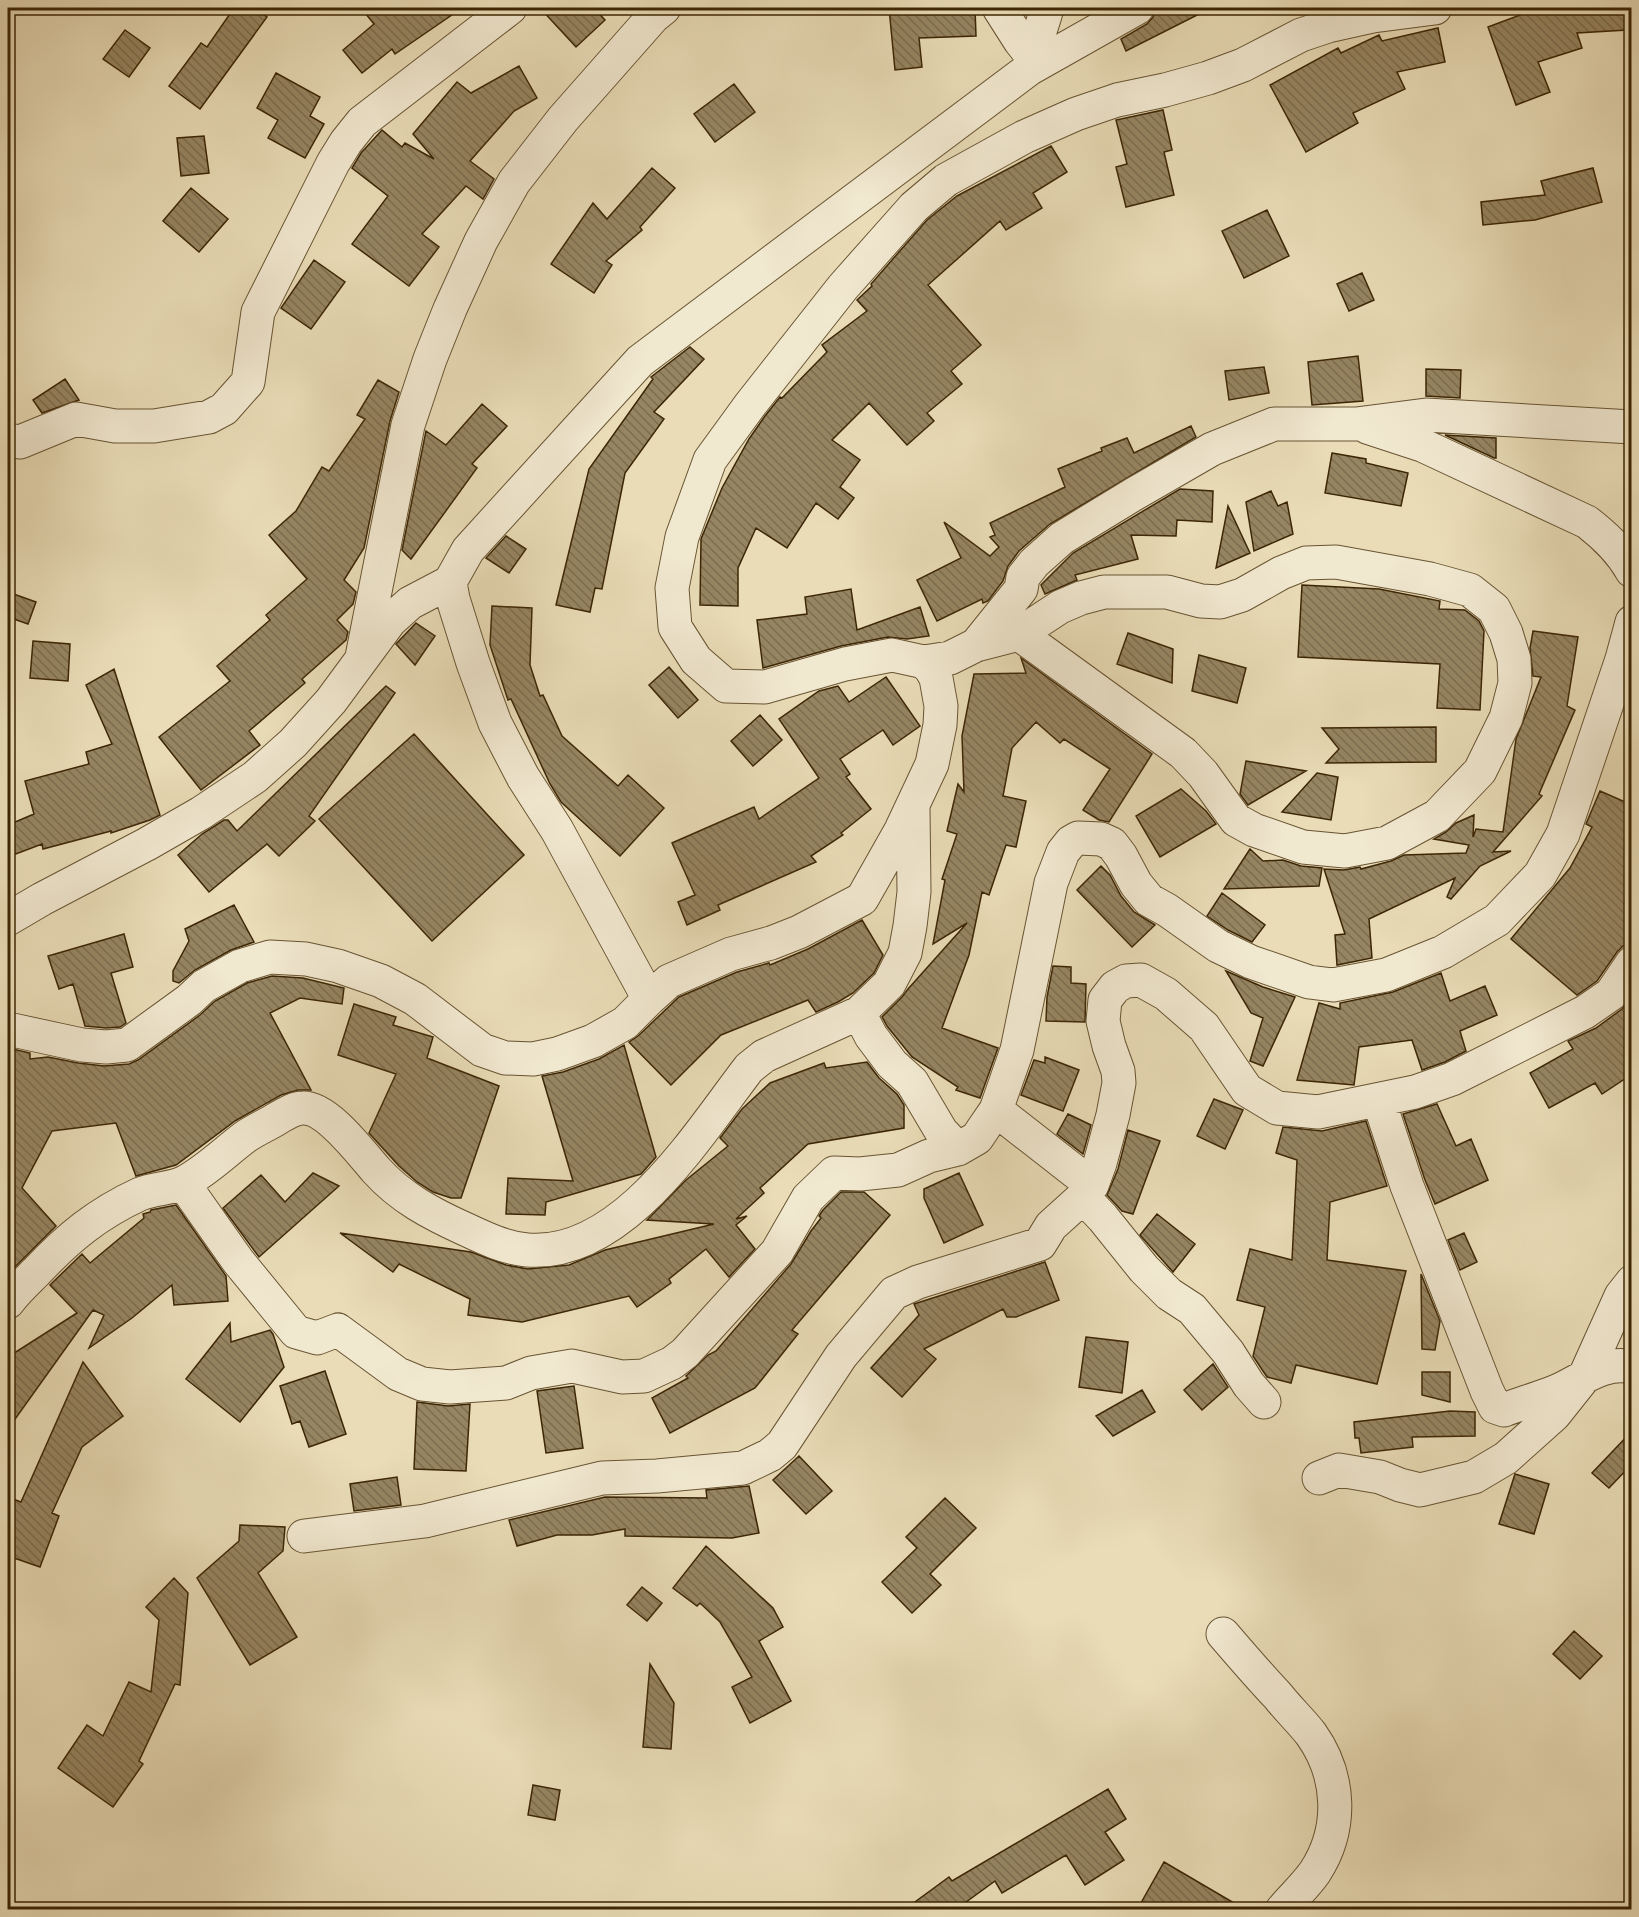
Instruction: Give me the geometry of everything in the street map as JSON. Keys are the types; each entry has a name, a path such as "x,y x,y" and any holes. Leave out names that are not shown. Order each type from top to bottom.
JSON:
{"street":[{"path":"8,440 20,442 76,419 115,426 153,426 209,417 224,409 248,382 258,312 333,163 346,142 362,123 510,8"},
{"path":"362,657 408,425 430,359 481,241 514,182 563,119 653,17 664,8"},
{"path":"999,8 1030,62"},
{"path":"1030,62 1047,8"},
{"path":"8,919 201,813 255,777 293,743 331,701 390,621 430,591 450,582 468,550 640,360 1030,62 1137,8"},
{"path":"1020,634 1183,753 1203,774 1236,820 1254,830 1303,847 1345,851 1387,843 1437,816 1480,771 1506,718 1515,684 1514,659 1506,633 1494,609 1470,590 1430,579 1336,562 1306,563 1275,576 1242,595 1220,602 1201,601 1167,592 1104,592 1060,607 1020,634 976,645 950,658 924,662 892,655 845,664 765,687 726,686 696,660 675,627 672,588 682,537 710,459 843,287 914,207 946,180 1024,137 1107,103 1209,78 1243,66 1301,35 1328,26 1373,16 1435,8"},
{"path":"976,645 1021,589 1023,577 1034,563 1062,538 1212,450 1274,424 1356,424 1426,415 1632,427"},
{"path":"1356,424 1422,445 1587,522 1608,539 1632,571"},
{"path":"450,582 458,617 495,723 523,777 557,830 649,999"},
{"path":"183,1184 238,1261 296,1332 316,1338 338,1330 398,1374 422,1384 450,1387 506,1383 531,1374 572,1366 622,1377 644,1376 672,1363 685,1353 777,1252 808,1197 834,1173 860,1174 898,1170 929,1156 958,1149 977,1137 996,1110 1017,1050 1051,883 1063,852 1071,842 1078,838 1093,837 1112,844 1136,884 1149,900 1218,946 1251,962 1309,982 1333,985 1386,975 1443,952 1497,920 1540,875 1563,834 1622,659 1632,622"},
{"path":"8,1029 82,1045 106,1047 127,1045 189,1000 204,986 240,966 270,957 306,958 381,981 415,999 482,1050 505,1058 533,1059 557,1054 593,1041 625,1023 669,981 731,954 771,943 799,932 862,899 896,840 932,764 941,706 936,678 924,662"},
{"path":"8,1302 64,1243 103,1212 143,1193 183,1184 246,1137 288,1112 303,1107 315,1110 330,1121 385,1180 424,1210 490,1241 526,1250 556,1249 584,1241 605,1230 635,1205 675,1165 749,1068 764,1056 859,1013 889,984 905,953 914,892 913,804"},
{"path":"304,1536 425,1521 602,1478 657,1476 694,1471 722,1472 743,1468 770,1455 782,1444 841,1356 894,1293 918,1282 1040,1244 1051,1226 1088,1191 1113,1115 1119,1083 1118,1071 1103,1021 1105,1000 1115,987 1126,981 1141,980 1166,994 1204,1027 1247,1090 1277,1108 1318,1112 1416,1092 1452,1079 1585,1012 1611,994 1632,963"},
{"path":"859,1013 871,1036 892,1065 912,1082 941,1131 958,1149"},
{"path":"1379,1101 1407,1186 1486,1391 1496,1407 1504,1410 1568,1386 1605,1368 1632,1367"},
{"path":"996,1110 1088,1191 1103,1218 1144,1269 1169,1294 1192,1309 1228,1352 1249,1385 1264,1402"},
{"path":"1319,1478 1339,1470 1380,1477 1420,1490 1474,1476 1506,1458 1554,1415 1585,1376 1621,1296 1632,1282"},
{"path":"1223,1634 1311,1735 1323,1755 1332,1780 1336,1801 1334,1826 1326,1851 1315,1872 1282,1910"}],"building":[{"path":"234,8 254,8 267,17 200,109 169,86 201,43 207,47"},
{"path":"361,8 462,8 395,54 392,49 362,73 343,50 374,24"},
{"path":"540,8 594,8 605,20 576,47"},
{"path":"889,8 975,8 976,36 919,38 922,67 895,70"},
{"path":"1156,8 1211,8 1126,51 1121,39 1147,24"},
{"path":"1527,8 1625,8 1627,30 1577,33 1582,48 1538,62 1550,92 1516,105 1488,27 1528,12"},
{"path":"1438,28 1445,62 1397,72 1405,89 1353,113 1358,123 1306,152 1270,85 1338,48 1341,53 1379,35 1382,41"},
{"path":"125,30 150,48 129,77 103,59"},
{"path":"519,66 537,98 514,111 470,161 494,179 483,199 466,186 422,234 439,247 409,286 352,244 388,196 352,168 361,153 382,130 402,147 405,143 434,159 413,134 457,82 471,93"},
{"path":"276,73 320,97 310,116 324,124 305,158 268,138 278,120 257,108"},
{"path":"734,84 755,112 715,142 694,114"},
{"path":"1163,110 1172,150 1164,152 1174,195 1126,207 1116,167 1127,164 1116,120"},
{"path":"204,136 209,173 181,176 177,138"},
{"path":"1051,146 1067,172 1033,193 1042,208 1006,230 1000,221 928,285 981,345 951,371 962,384 927,413 934,421 907,445 869,403 832,440 860,460 840,487 854,498 838,519 816,503 787,548 756,528 738,568 738,606 700,605 701,539 722,488 749,439 765,416 780,397 782,398 827,352 822,345 867,311 857,300 872,286 871,284 927,220 957,196"},
{"path":"652,168 675,188 640,227 642,230 606,261 612,265 594,293 551,264 593,203 607,219"},
{"path":"1593,168 1602,202 1535,220 1483,225 1481,202 1545,195 1541,181"},
{"path":"191,188 228,219 199,252 163,221"},
{"path":"1267,210 1289,256 1244,278 1222,231"},
{"path":"314,260 345,282 311,329 281,308"},
{"path":"1362,273 1374,300 1349,311 1337,284"},
{"path":"690,347 704,359 654,412 664,419 625,473 602,589 595,588 590,612 556,605 589,469 653,379 651,377"},
{"path":"1358,356 1363,401 1312,405 1308,362"},
{"path":"1264,367 1269,393 1229,400 1225,371"},
{"path":"1426,369 1461,370 1460,398 1426,396"},
{"path":"65,379 79,400 42,413 33,400"},
{"path":"378,380 399,392 390,421 364,548 344,580 356,592 353,604 337,620 348,632 346,640 302,679 305,683 249,731 260,745 201,790 159,737 230,681 217,666 270,620 266,615 307,579 269,535 296,511 322,467 329,471 365,419 357,415"},
{"path":"482,404 507,426 472,464 477,468 411,559 402,550 426,431 446,445"},
{"path":"1191,426 1196,437 1050,524 1019,551 1008,566 1003,581 988,601 983,603 982,599 937,621 917,580 961,558 944,522 990,556 999,547 990,537 995,535 990,523 1065,487 1058,469 1127,438 1134,453"},
{"path":"1445,435 1496,438 1496,458 1494,458"},
{"path":"1332,453 1366,459 1366,463 1408,473 1401,506 1325,493"},
{"path":"1180,489 1213,491 1212,522 1177,520 1176,536 1131,535 1138,559 1075,575 1077,580 1045,594 1041,585 1073,553"},
{"path":"1271,491 1278,506 1287,502 1293,534 1254,551 1246,502"},
{"path":"1228,506 1250,553 1216,568"},
{"path":"506,536 526,549 509,573 486,558"},
{"path":"1302,585 1379,589 1440,601 1439,609 1465,610 1479,621 1484,631 1480,710 1437,708 1440,664 1298,657"},
{"path":"851,589 857,630 920,607 929,636 907,639 888,637 841,646 763,668 757,620 807,614 805,597"},
{"path":"8,592 36,602 28,624 8,617"},
{"path":"492,606 532,608 530,665 540,696 543,695 562,736 618,786 628,775 664,808 620,856 561,802 550,784 511,699 508,700 490,645"},
{"path":"416,623 435,636 415,665 396,644"},
{"path":"1533,631 1578,637 1567,706 1575,710 1539,794 1542,796 1493,852 1511,851 1480,866 1451,899 1447,897 1455,878 1369,919 1372,958 1337,965 1335,935 1345,934 1324,869 1344,870 1360,867 1361,869 1404,855 1466,853 1469,845 1434,839 1456,823 1474,815 1473,837 1476,829 1503,832 1516,739 1541,677 1533,676 1530,648"},
{"path":"1128,633 1173,649 1172,683 1117,664"},
{"path":"33,641 70,644 68,681 30,678"},
{"path":"1199,655 1246,668 1237,703 1192,691"},
{"path":"1021,658 1152,754 1109,822 1099,820 1083,810 1110,769 1064,739 1060,743 1036,722 1012,748 1003,796 1026,801 1016,847 1006,845 989,895 982,892 969,955 942,1028 998,1048 980,1098 956,1090 958,1087 912,1057 882,1017 967,923 933,944 945,880 942,879 957,834 947,831 958,784 964,792 962,736 974,674 1026,673"},
{"path":"669,667 698,700 678,718 649,685"},
{"path":"114,669 160,815 111,833 111,831 43,849 42,844 8,857 8,825 34,814 25,781 89,764 86,752 112,744 86,685"},
{"path":"886,677 920,726 893,745 883,730 840,759 850,774 846,777 871,809 841,833 843,835 811,856 816,862 718,905 720,910 687,925 678,902 695,895 672,843 754,807 759,819 819,778 779,719 819,691 838,686 849,702"},
{"path":"386,686 395,693 309,816 315,821 279,856 267,844 209,892 178,855 202,834 224,820 228,820 237,831"},
{"path":"760,715 782,740 753,766 731,741"},
{"path":"1436,727 1436,762 1326,763 1339,749 1322,728"},
{"path":"414,734 524,855 432,941 319,819"},
{"path":"1246,761 1306,771 1248,805 1240,794"},
{"path":"1317,773 1338,777 1331,820 1282,812"},
{"path":"1181,789 1206,811 1216,824 1160,857 1136,816"},
{"path":"1600,791 1632,805 1632,945 1623,946 1597,981 1577,995 1511,939 1570,868 1592,827 1586,824"},
{"path":"1250,849 1263,861 1283,860 1301,866 1322,868 1319,886 1224,889"},
{"path":"1101,866 1110,875 1121,896 1134,912 1155,925 1132,947 1077,890"},
{"path":"1222,893 1265,925 1252,942 1207,916"},
{"path":"234,905 254,942 231,950 195,970 179,983 173,981 173,971 189,941 185,929"},
{"path":"862,920 883,955 874,973 853,993 838,1002 816,1012 808,1000 721,1035 671,1085 629,1042 679,997 737,972 769,963 770,965 808,949"},
{"path":"124,934 133,967 111,973 126,1023 120,1027 85,1026 73,984 59,989 48,956"},
{"path":"1053,966 1071,967 1071,983 1086,984 1085,1022 1046,1021 1047,997"},
{"path":"1226,971 1263,987 1295,997 1263,1066 1250,1061 1263,1018 1251,1013"},
{"path":"1441,973 1450,1001 1485,986 1497,1015 1460,1031 1466,1051 1422,1070 1412,1040 1359,1047 1354,1085 1297,1080 1319,1003 1340,1009 1340,1003 1393,992"},
{"path":"272,976 303,978 344,988 342,1004 300,998 270,1013 311,1090 298,1090 281,1095 235,1121 176,1165 136,1176 116,1123 52,1131 22,1188 56,1226 8,1274 8,1048 30,1053 30,1059 48,1057 104,1066 129,1064 138,1060 200,1015 215,1001 247,983"},
{"path":"1632,997 1632,1074 1602,1094 1595,1083 1549,1108 1530,1073 1573,1049 1568,1041 1596,1028 1622,1009"},
{"path":"354,1004 396,1017 393,1025 433,1037 427,1058 499,1086 461,1198 451,1198 433,1192 417,1182 369,1133 396,1074 338,1055"},
{"path":"624,1045 656,1157 641,1174 546,1202 545,1215 506,1214 508,1178 573,1181 542,1076 563,1072 599,1059"},
{"path":"1045,1057 1079,1070 1063,1111 1021,1095 1034,1060 1045,1063"},
{"path":"867,1062 879,1078 897,1094 904,1105 904,1128 808,1144 760,1188 764,1193 736,1219 747,1216 736,1225 755,1249 729,1277 706,1249 669,1279 671,1283 637,1307 629,1296 522,1322 468,1315 470,1299 399,1264 393,1272 340,1233 471,1252 506,1265 528,1269 569,1265 605,1250 714,1224 647,1220 686,1180 728,1146 720,1138 742,1109 770,1083 824,1063 826,1068"},
{"path":"1214,1099 1243,1110 1225,1149 1197,1136"},
{"path":"1437,1104 1456,1146 1471,1139 1488,1180 1435,1204 1403,1114"},
{"path":"1068,1114 1091,1125 1083,1154 1057,1134"},
{"path":"1366,1121 1387,1186 1330,1202 1327,1260 1406,1271 1377,1384 1296,1365 1291,1383 1267,1377 1253,1356 1265,1307 1237,1300 1250,1249 1292,1260 1297,1160 1276,1153 1283,1127 1322,1131"},
{"path":"1128,1130 1160,1141 1133,1214 1122,1211 1107,1195 1118,1169"},
{"path":"313,1173 339,1186 259,1257 223,1208 261,1175 285,1202"},
{"path":"959,1173 983,1225 944,1243 924,1198 924,1189"},
{"path":"841,1192 864,1192 890,1215 792,1330 798,1334 755,1388 670,1433 652,1398 688,1378 686,1376 708,1355 716,1351 791,1264 821,1218 819,1216 823,1210"},
{"path":"176,1205 226,1276 228,1301 174,1305 172,1285 132,1318 89,1348 104,1315 93,1310 8,1429 8,1357 77,1313 50,1285 82,1254 90,1263 144,1218 143,1214"},
{"path":"1157,1214 1195,1244 1173,1272 1140,1235"},
{"path":"1464,1233 1477,1262 1460,1270 1448,1240"},
{"path":"1045,1262 1059,1300 1016,1317 1007,1317 1003,1309 924,1349 936,1359 902,1397 871,1368 919,1315 914,1304"},
{"path":"1421,1274 1440,1321 1435,1350 1422,1349"},
{"path":"230,1323 231,1342 270,1330 284,1367 240,1422 186,1379"},
{"path":"1086,1337 1128,1342 1122,1393 1079,1387"},
{"path":"83,1362 123,1416 82,1447 52,1513 59,1516 40,1567 8,1556 8,1497 21,1502"},
{"path":"1213,1364 1228,1387 1202,1410 1184,1390"},
{"path":"325,1371 346,1434 309,1447 300,1421 292,1424 280,1386"},
{"path":"1422,1372 1450,1372 1450,1402 1422,1395"},
{"path":"574,1386 583,1448 546,1453 537,1391"},
{"path":"1142,1390 1155,1412 1113,1436 1096,1416"},
{"path":"417,1402 448,1406 470,1404 466,1471 414,1469"},
{"path":"1450,1411 1475,1412 1475,1436 1412,1437 1413,1447 1361,1453 1359,1438 1355,1438 1354,1422"},
{"path":"1632,1431 1632,1464 1609,1488 1592,1473"},
{"path":"799,1456 832,1491 806,1514 773,1480"},
{"path":"1515,1474 1549,1484 1534,1534 1499,1524"},
{"path":"397,1477 401,1505 354,1511 350,1484"},
{"path":"749,1486 759,1533 732,1538 625,1536 625,1529 592,1535 557,1535 517,1546 509,1520 605,1497 707,1498 706,1490"},
{"path":"945,1498 976,1528 930,1574 941,1585 912,1613 882,1582 917,1548 906,1537"},
{"path":"240,1525 285,1527 283,1551 258,1573 297,1637 250,1665 197,1578 239,1541"},
{"path":"706,1546 773,1608 783,1627 759,1641 791,1701 750,1723 732,1687 752,1677 720,1622 700,1603 697,1606 673,1588"},
{"path":"174,1578 188,1593 180,1685 175,1684 139,1761 143,1764 113,1807 58,1768 87,1725 103,1736 129,1682 151,1692 159,1620 146,1607"},
{"path":"642,1587 662,1603 647,1621 627,1605"},
{"path":"1574,1631 1602,1656 1580,1679 1553,1654"},
{"path":"650,1664 674,1703 671,1749 643,1747"},
{"path":"533,1785 560,1790 555,1820 528,1815"},
{"path":"1108,1789 1126,1819 1105,1832 1124,1860 1085,1885 1066,1855 1002,1893 995,1881 955,1910 904,1910 949,1877 952,1881"},
{"path":"1164,1862 1246,1910 1137,1910"}]}
